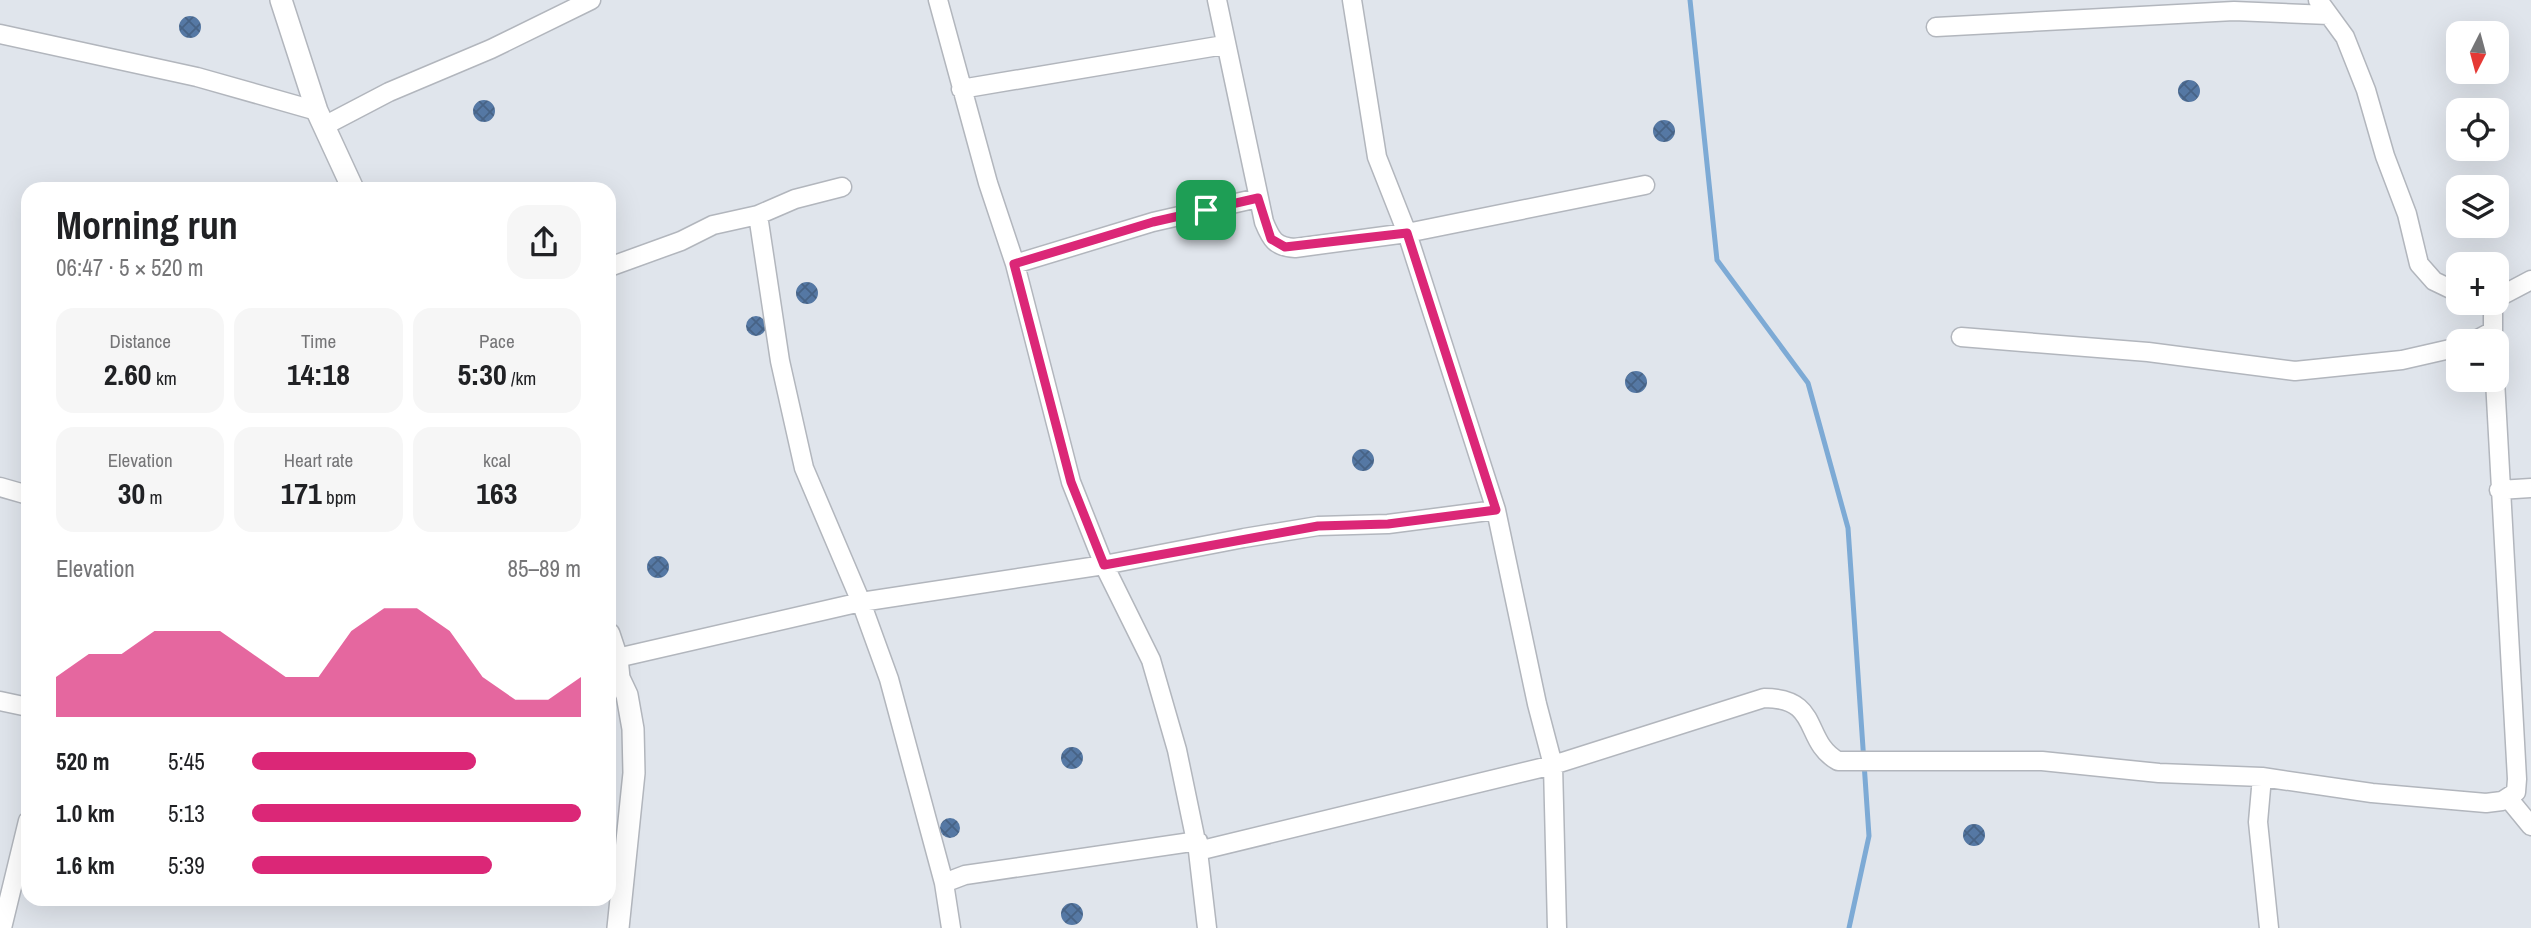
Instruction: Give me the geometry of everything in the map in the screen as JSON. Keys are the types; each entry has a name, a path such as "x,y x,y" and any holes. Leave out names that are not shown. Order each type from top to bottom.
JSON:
{"street":[{"path":"281,0 321,119 350,182"},
{"path":"0,34 197,77 321,119 491,49 591,0"},
{"path":"938,0 961,89 1014,264 1071,482 1104,565 1151,660 1177,750 1198,846 1207,928"},
{"path":"1217,0 1224,45 1258,198 1271,239 1285,247 1407,233 1645,186"},
{"path":"1352,0 1377,157 1407,233 1496,510 1537,704 1553,765 1557,928"},
{"path":"2318,0 2345,37 2366,90 2407,214 2419,264 2434,281 2446,287"},
{"path":"1936,27 2234,11 2329,15"},
{"path":"961,89 1224,45"},
{"path":"616,264 681,241 713,225 758,215 795,199 842,187"},
{"path":"1014,264 1153,222 1258,198"},
{"path":"758,215 780,361 804,468 861,602 903,726 944,883 951,928"},
{"path":"2509,292 2531,280"},
{"path":"1961,337 2148,352 2295,371 2402,360 2446,350"},
{"path":"944,883 965,875 1198,846 1553,765 1765,698 1779,698 1800,706 1815,729 1823,752 1838,761 2042,761 2159,774 2262,777 2445,800 2486,803 2508,798 2516,792 2517,779 2512,650 2498,490 2495,392"},
{"path":"0,487 21,493"},
{"path":"2498,490 2531,488"},
{"path":"616,671 861,602 1104,565 1318,526 1388,524 1496,510"},
{"path":"616,673 627,695 633,729 634,773 618,928"},
{"path":"0,701 21,706"},
{"path":"2262,777 2258,822 2269,928"},
{"path":"2508,798 2531,826"},
{"path":"2,928 21,850"}],"building":[{"path":"190,16 200,23 201,27 194,37 190,38 180,31 179,27 186,17"},
{"path":"2189,80 2199,87 2200,91 2193,101 2189,102 2179,95 2178,91 2185,81"},
{"path":"484,100 494,107 495,111 488,121 484,122 474,115 473,111 480,101"},
{"path":"1664,120 1674,127 1675,131 1668,141 1664,142 1654,135 1653,131 1660,121"},
{"path":"807,282 817,289 818,293 811,303 807,304 797,297 796,293 803,283"},
{"path":"756,316 763,319 766,326 763,333 756,336 749,333 746,326 749,319"},
{"path":"1636,371 1646,378 1647,382 1640,392 1636,393 1626,386 1625,382 1632,372"},
{"path":"1363,449 1373,456 1374,460 1367,470 1363,471 1353,464 1352,460 1359,450"},
{"path":"658,556 668,563 669,567 662,577 658,578 648,571 647,567 654,557"},
{"path":"1072,747 1082,754 1083,758 1076,768 1072,769 1062,762 1061,758 1068,748"},
{"path":"946,818 954,818 960,828 954,838 946,838 940,832 940,824"},
{"path":"1974,824 1984,831 1985,835 1978,845 1974,846 1964,839 1963,835 1970,825"},
{"path":"1072,903 1080,906 1083,914 1080,922 1072,925 1064,922 1061,914 1064,906"}],"waterway":[{"path":"1690,0 1717,260 1808,383 1848,528 1869,836 1849,928"}],"route":[{"path":"1258,198 1271,239 1285,247 1407,233 1496,510 1463,512 1388,524 1318,526 1104,565 1071,482 1014,264 1153,222 1206,210 1258,198"}]}
